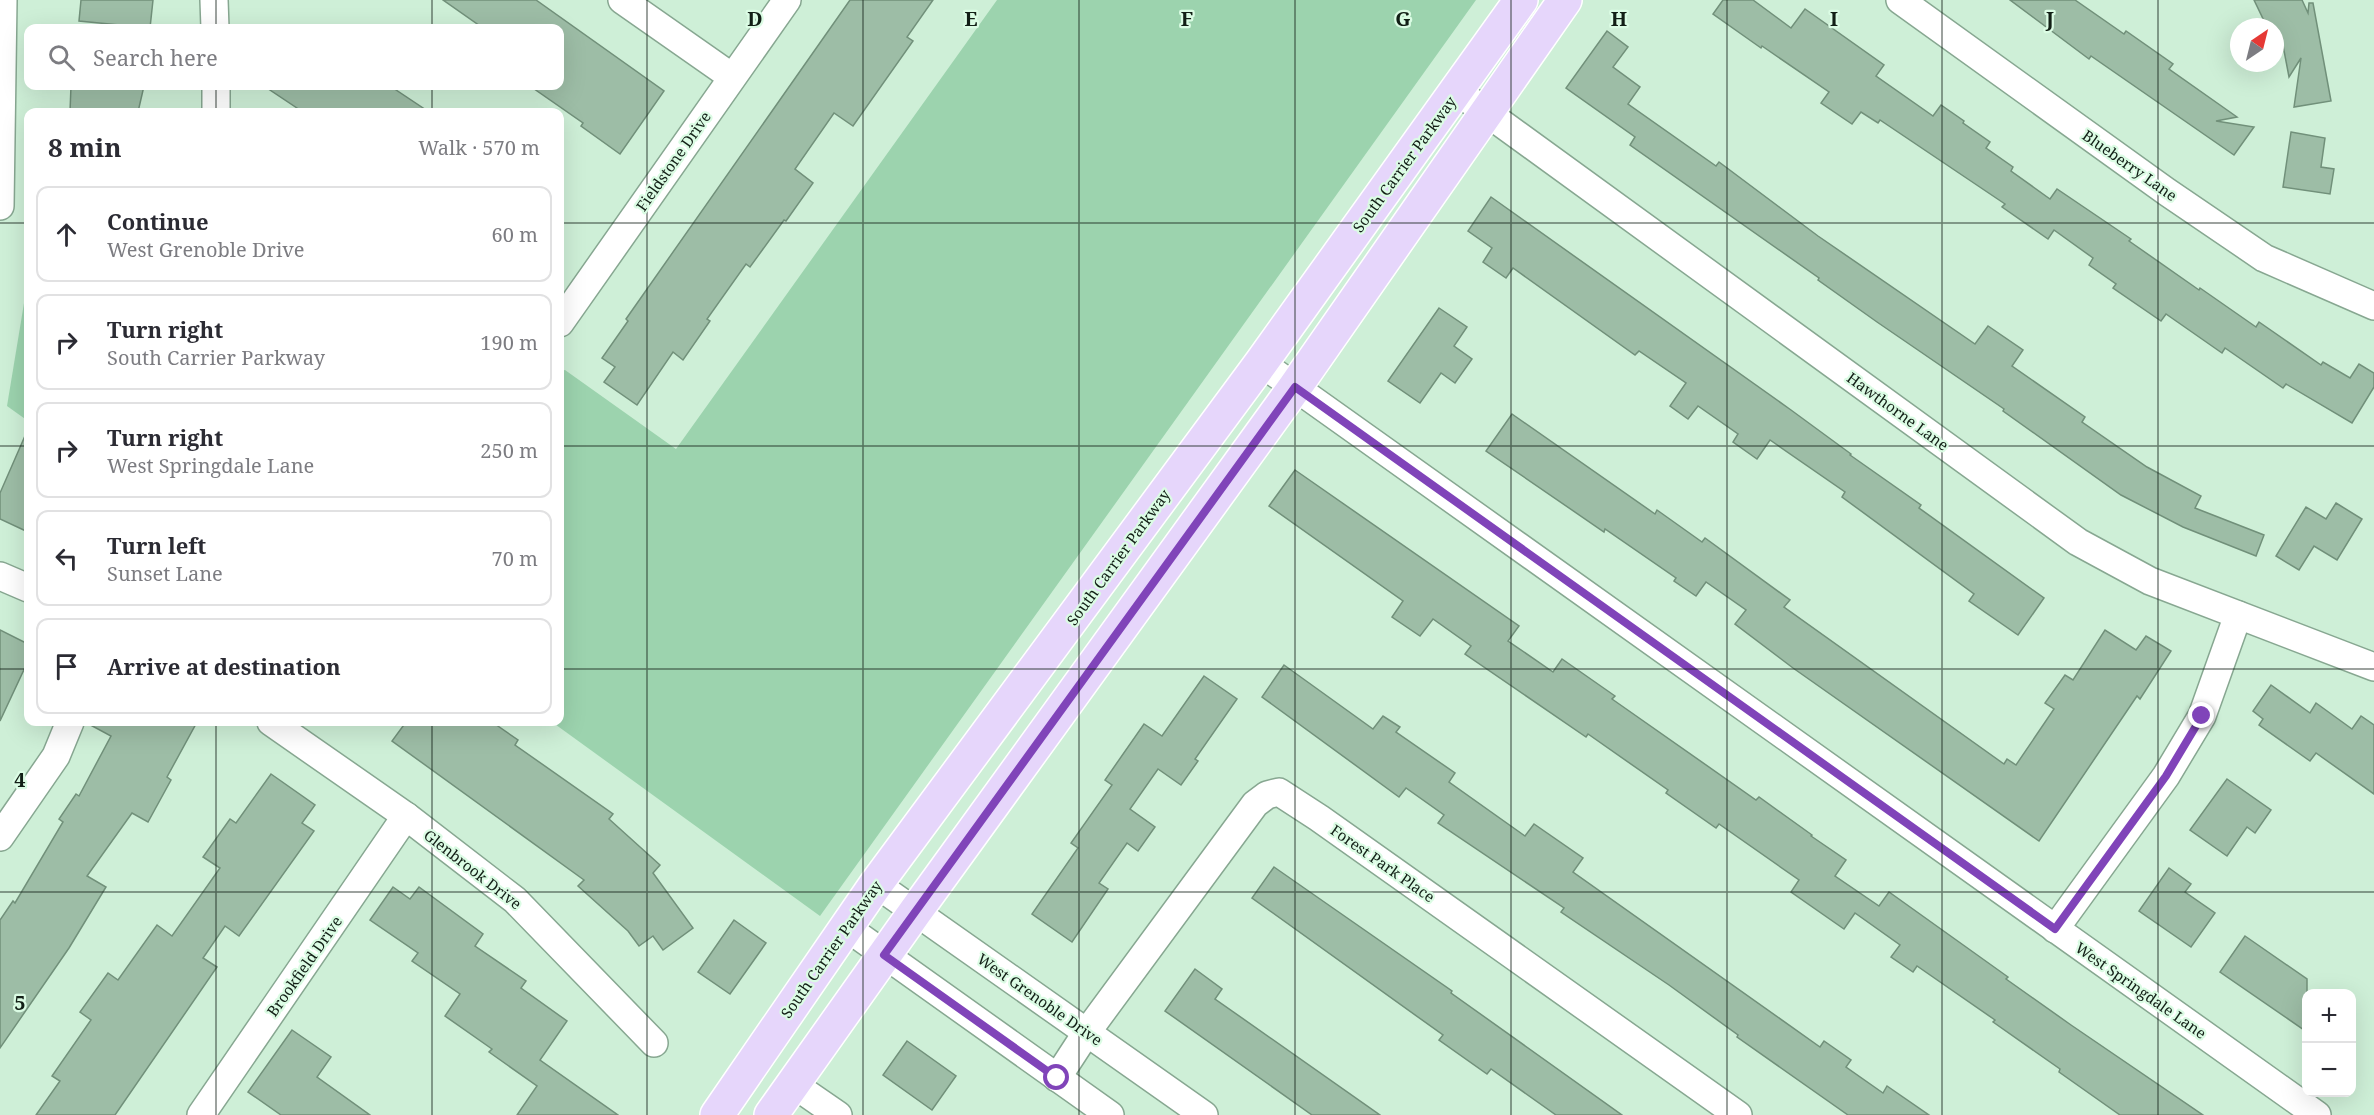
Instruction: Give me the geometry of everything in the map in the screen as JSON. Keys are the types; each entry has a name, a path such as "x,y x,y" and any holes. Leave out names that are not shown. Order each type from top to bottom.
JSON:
{"main road":[{"name":"South Carrier Parkway","path":"717,1115 876,884 1262,363 1521,0"},
{"path":"771,1115 1295,387 1565,0"}],"street":[{"path":"0,206 3,0"},
{"path":"214,0 215,24"},
{"path":"622,0 732,77"},
{"name":"Fieldstone Drive","path":"564,317 787,0"},
{"name":"Blueberry Lane","path":"1900,0 2167,192 2264,258 2374,306"},
{"path":"216,90 216,108"},
{"name":"Hawthorne Lane","path":"1457,91 2078,542 2150,581 2374,667"},
{"name":"West Springdale Lane","path":"1262,363 2316,1115"},
{"path":"0,576 24,586"},
{"path":"2055,929 2166,776 2202,716 2238,615"},
{"path":"0,837 56,756 68,726"},
{"name":"Glenbrook Drive","path":"277,726 406,816 515,900 654,1043"},
{"name":"Forest Park Place","path":"1088,1032 1255,804 1268,795 1279,792 1338,831 1738,1115"},
{"name":"Brookfield Drive","path":"201,1115 406,816"},
{"name":"West Grenoble Drive","path":"876,884 1204,1115"},
{"path":"846,927 1110,1115"},
{"path":"1057,1078 1088,1032"},
{"path":"793,1084 838,1115"}],"green space":[{"path":"997,0 1476,0 820,916 558,726 564,726 564,370 676,449"},
{"path":"24,303 24,418 7,406"}],"building":[{"path":"81,0 153,0 150,24 79,21"},
{"path":"443,0 536,0 664,91 620,154 581,126 583,123 564,108 536,90 564,90 564,24 477,24"},
{"path":"850,0 933,0 907,37 913,41 853,126 834,113 795,169 813,183 750,267 746,264 707,319 710,321 683,360 673,352 637,405 604,382 615,367 602,358 628,321 626,319"},
{"path":"1723,0 1753,0 1791,28 1805,9 1884,65 1876,76 1933,116 1941,105 1964,121 1963,123 1990,142 1986,148 2013,167 2011,171 2050,199 2057,189 2131,239 2129,241 2199,290 2200,288 2256,327 2259,322 2321,365 2323,362 2350,378 2359,364 2374,373 2374,387 2352,423 2286,384 2283,388 2225,348 2222,353 2166,314 2161,321 2113,288 2116,284 2089,265 2093,258 2054,230 2048,239 2002,207 2005,204 1880,120 1878,123 1861,112 1852,124 1821,103 1829,92 1713,14"},
{"path":"2010,0 2075,0 2124,34 2126,31 2173,64 2169,69 2237,117 2216,121 2254,127 2234,155 2091,56 2089,59"},
{"path":"2254,0 2302,0 2308,13 2309,3 2313,3 2331,101 2294,107 2301,58 2289,77 2284,51 2284,18 2263,18"},
{"path":"1607,31 1628,47 1613,67 1640,87 1628,104 1716,166 1719,162 1818,236 1975,344 1988,326 2023,350 2012,366 2085,417 2082,422 2147,467 2201,496 2195,508 2264,535 2256,556 2183,527 2121,495 2003,411 2004,409 1877,322 1818,280 1819,278 1630,145 1635,137 1566,88"},
{"path":"71,90 143,90 139,108 70,108"},
{"path":"270,90 396,90 423,108 297,108"},
{"path":"2291,132 2325,138 2321,167 2334,169 2330,194 2283,187"},
{"path":"1491,197 1791,410 1921,505 1919,508 2044,598 2018,635 1969,601 1974,594 1842,497 1845,492 1770,440 1757,459 1733,442 1738,434 1698,406 1688,419 1670,406 1686,383 1639,351 1635,355 1513,268 1506,278 1483,262 1492,248 1468,231"},
{"path":"1439,308 1467,327 1454,346 1472,359 1455,383 1441,373 1420,403 1388,381"},
{"path":"1512,414 1655,514 1657,510 1702,542 1705,538 1790,600 1784,607 2004,764 2007,759 2016,765 2054,709 2045,703 2065,675 2073,680 2105,630 2136,650 2146,636 2171,651 2140,699 2137,696 2039,841 1793,668 1735,624 1746,610 1706,582 1696,596 1674,581 1676,578 1486,451"},
{"path":"24,438 24,530 0,519 0,493"},
{"path":"1295,470 1519,626 1508,641 1553,672 1562,659 1615,696 1612,699 1756,800 1759,797 1846,860 1835,876 1879,906 1889,892 2008,977 2006,979 2203,1115 2120,1115 1993,1022 1995,1020 1917,966 1913,972 1891,957 1900,945 1855,913 1844,929 1791,892 1799,880 1719,824 1716,828 1666,793 1668,790 1588,734 1586,737 1465,654 1471,646 1433,619 1420,636 1392,617 1403,601 1269,506"},
{"path":"2336,503 2362,519 2337,560 2314,546 2299,570 2276,556 2306,507 2326,519"},
{"path":"0,630 24,642 24,670 0,721"},
{"path":"1284,665 1373,729 1383,716 1400,727 1396,732 1455,773 1449,782 1525,836 1534,824 1583,858 1573,872 1820,1047 1824,1041 1851,1060 1846,1067 1883,1093 1887,1086 1929,1115 1848,1115 1737,1037 1738,1035 1669,985 1561,912 1564,908 1438,823 1444,815 1406,788 1399,797 1262,697"},
{"path":"1204,676 1237,699 1195,759 1198,761 1181,785 1158,769 1130,809 1155,827 1138,851 1127,843 1099,883 1108,889 1072,942 1032,914 1078,848 1071,843 1112,785 1105,780 1144,724 1162,736"},
{"path":"2271,685 2310,713 2316,703 2352,729 2361,716 2374,725 2374,794 2316,753 2310,761 2259,725 2263,719 2253,711"},
{"path":"92,726 195,726 167,777 171,780 148,822 132,813 87,876 106,887 69,948 0,1048 0,920 13,901 15,903 63,822 59,819 76,794 79,796 111,736"},
{"path":"403,726 498,726 518,740 515,745 613,814 609,819 660,865 653,873 693,928 663,950 653,936 639,946 628,931 578,886 584,880 392,741"},
{"path":"271,774 315,805 302,823 314,831 239,936 225,926 203,958 217,967 115,1115 36,1115 60,1081 52,1076 91,1020 80,1012 108,973 118,980 157,925 172,936 220,868 203,857 230,819 236,823"},
{"path":"2227,779 2271,810 2255,833 2247,827 2227,856 2190,830"},
{"path":"1274,867 1452,991 1451,993 1622,1115 1556,1115 1491,1069 1487,1074 1439,1040 1443,1035 1252,898"},
{"path":"2169,868 2191,884 2185,892 2215,913 2191,947 2139,911"},
{"path":"393,887 410,899 419,887 483,934 475,946 526,981 521,988 567,1021 540,1060 618,1115 517,1115 537,1086 489,1052 492,1049 445,1016 460,994 412,961 418,953 370,920"},
{"path":"734,920 766,943 730,994 698,972"},
{"path":"2245,936 2307,979 2307,989 2302,989 2302,1029 2220,972"},
{"path":"1195,969 1222,989 1215,999 1380,1115 1312,1115 1165,1011"},
{"path":"292,1030 331,1057 317,1077 370,1115 281,1115 248,1092"},
{"path":"907,1041 956,1076 932,1110 883,1075"}],"route":[{"path":"1057,1078 884,955 1295,387 2055,929 2166,776 2202,716"}]}
